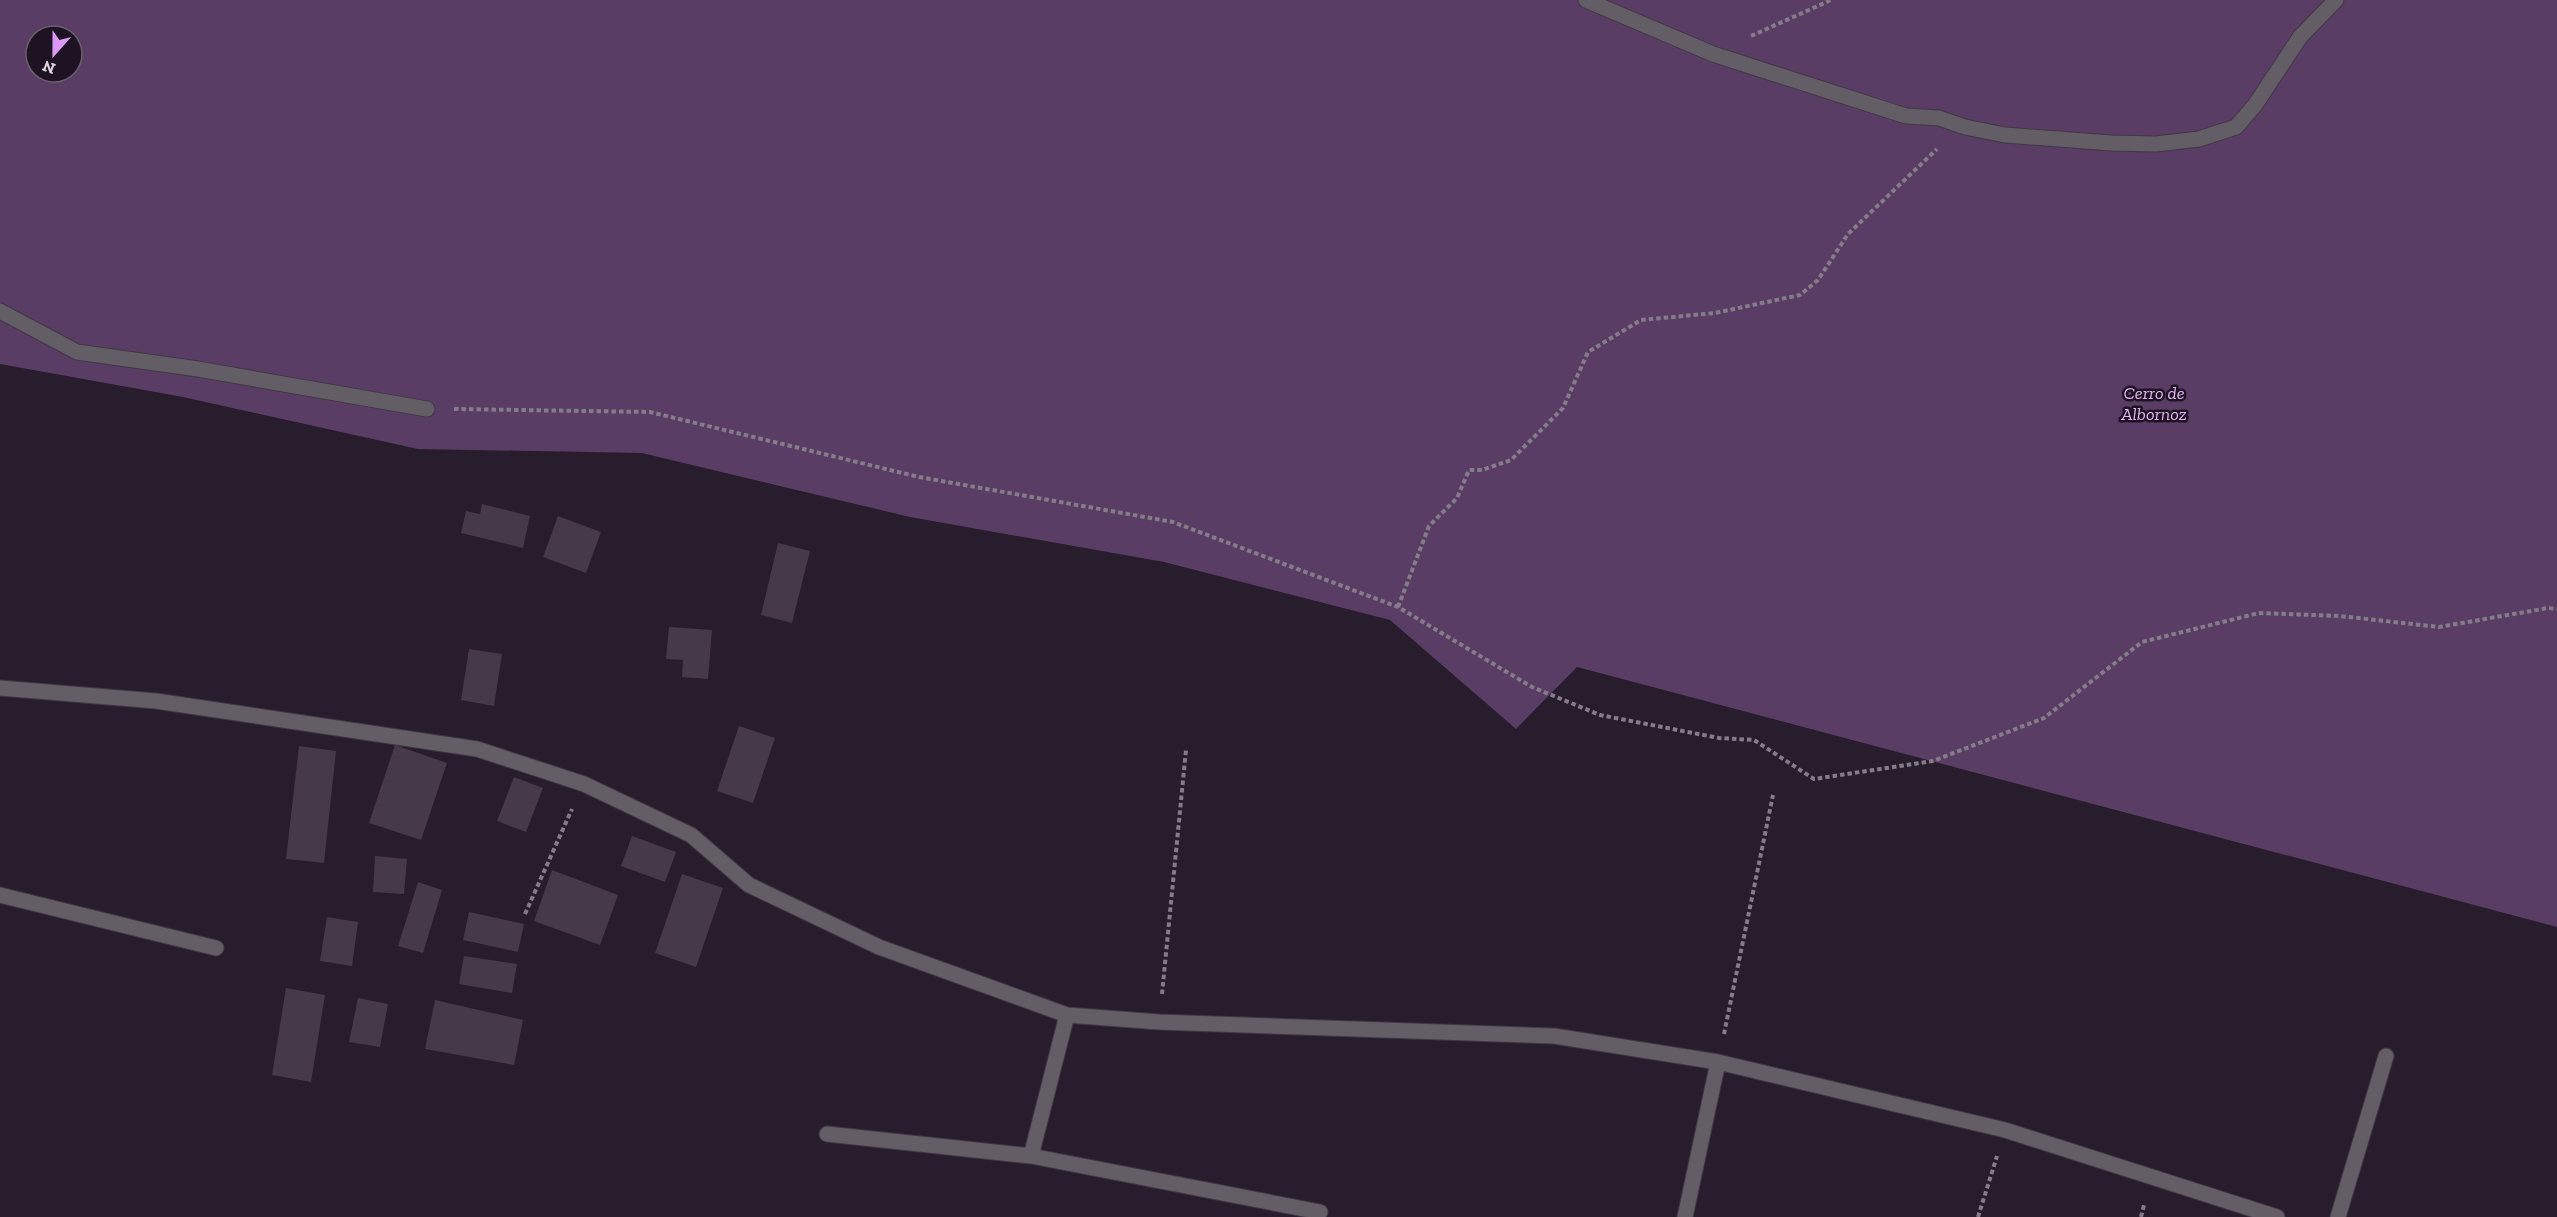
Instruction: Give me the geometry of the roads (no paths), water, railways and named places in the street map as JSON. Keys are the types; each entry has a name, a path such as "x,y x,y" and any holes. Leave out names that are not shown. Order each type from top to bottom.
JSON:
{"street":[{"path":"1586,0 1713,54 1906,116 1939,118 1965,127 2005,135 2156,144 2199,139 2236,127 2255,105 2300,37 2336,0"},
{"path":"0,311 76,352 198,369 427,409"},
{"path":"0,688 156,701 477,750 584,784 691,835 749,885 879,947 1066,1015 1159,1022 1554,1036 1718,1062 2005,1130 2277,1217"},
{"path":"0,895 216,948"},
{"path":"1031,1156 1066,1015"},
{"path":"2338,1217 2386,1056"},
{"path":"1685,1217 1718,1062"},
{"path":"827,1134 1031,1156 1320,1212"}],"park label":[{"name":"Cerro de Albornoz","path":"2154,403"}]}
